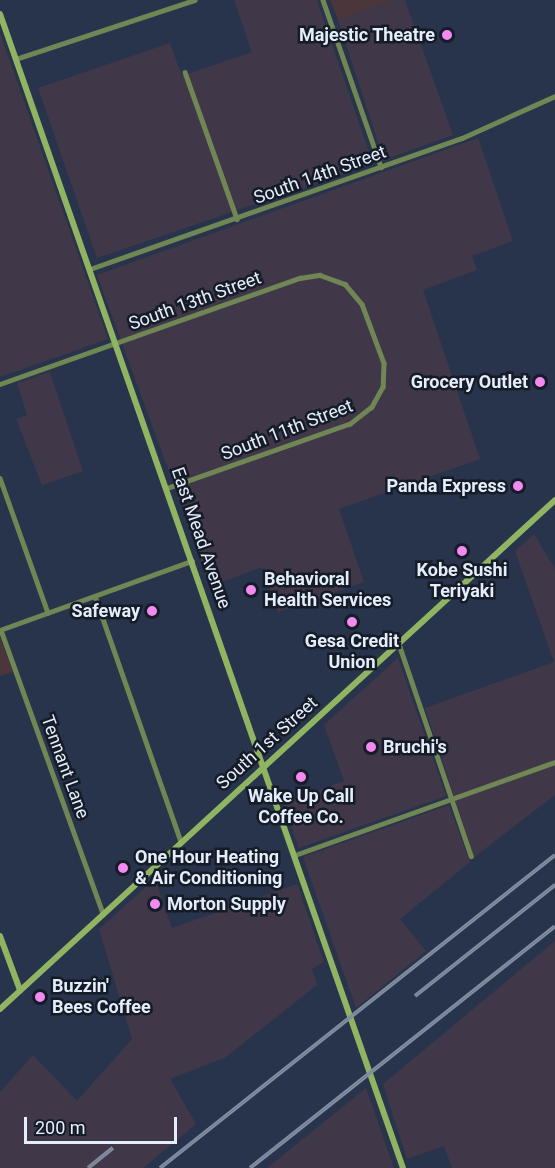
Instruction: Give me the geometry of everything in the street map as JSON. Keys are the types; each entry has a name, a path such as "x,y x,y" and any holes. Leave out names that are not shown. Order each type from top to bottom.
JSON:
{"street":[{"path":"16,59 194,0"},
{"path":"323,0 381,167"},
{"name":"East Mead Avenue","path":"0,14 168,488 403,1168"},
{"path":"185,72 237,219"},
{"name":"South 14th Street","path":"90,269 462,138 555,96"},
{"name":"South 13th Street","path":"0,384 300,278 320,275 352,290 374,332"},
{"name":"South 11th Street","path":"168,488 360,418 383,387 384,363 374,332"},
{"path":"0,478 48,613"},
{"name":"South 1st Street","path":"0,1009 555,501"},
{"path":"1,630 193,561"},
{"path":"95,596 181,841"},
{"name":"Tennant Lane","path":"1,630 103,914"},
{"path":"399,645 471,856"},
{"path":"295,855 555,762"},
{"path":"0,936 20,990"}],"shaded area":[{"path":"234,0 317,0 373,164 97,258 38,88 170,43 182,76 252,52"},
{"path":"330,0 394,0 338,20"},
{"path":"394,0 405,0 453,135 389,158 381,151 338,20"},
{"path":"0,33 108,339 0,377"},
{"path":"478,138 513,241 472,256 477,270 423,290 480,459 339,509 364,582 278,612 262,567 211,586 97,275"},
{"path":"50,372 83,471 42,485 16,419 27,415 17,383"},
{"path":"534,534 555,569 555,795 474,857 425,708 554,662 515,551"},
{"path":"0,637 13,672 0,676"},
{"path":"398,658 446,796 299,848 283,803 344,781 324,725"},
{"path":"449,805 470,862 400,919 426,951 356,1008 303,857"},
{"path":"155,879 172,928 297,884 324,962 312,969 317,985 226,1057 170,1079 196,1124 143,1168 0,1168 0,1092 33,1055 77,1101 132,1039 99,929"},
{"path":"555,941 555,1168 452,1168 444,1146 407,1159 383,1084"},
{"path":"366,1088 394,1168 267,1168"}],"railway":[{"path":"160,1168 555,855"},
{"path":"415,996 555,885"},
{"path":"250,1168 555,926"},
{"path":"88,1168 113,1148"}],"place":[{"name":"Majestic Theatre","path":"447,35"},
{"name":"Grocery Outlet","path":"540,382"},
{"name":"Panda Express","path":"518,486"},
{"name":"Kobe Sushi Teriyaki","path":"462,551"},
{"name":"Behavioral Health Services","path":"251,590"},
{"name":"Safeway","path":"152,611"},
{"name":"Gesa Credit Union","path":"352,622"},
{"name":"Bruchi's","path":"371,747"},
{"name":"Wake Up Call Coffee Co.","path":"301,777"},
{"name":"One Hour Heating & Air Conditioning","path":"123,868"},
{"name":"Morton Supply","path":"155,904"},
{"name":"Buzzin' Bees Coffee","path":"40,997"}]}
